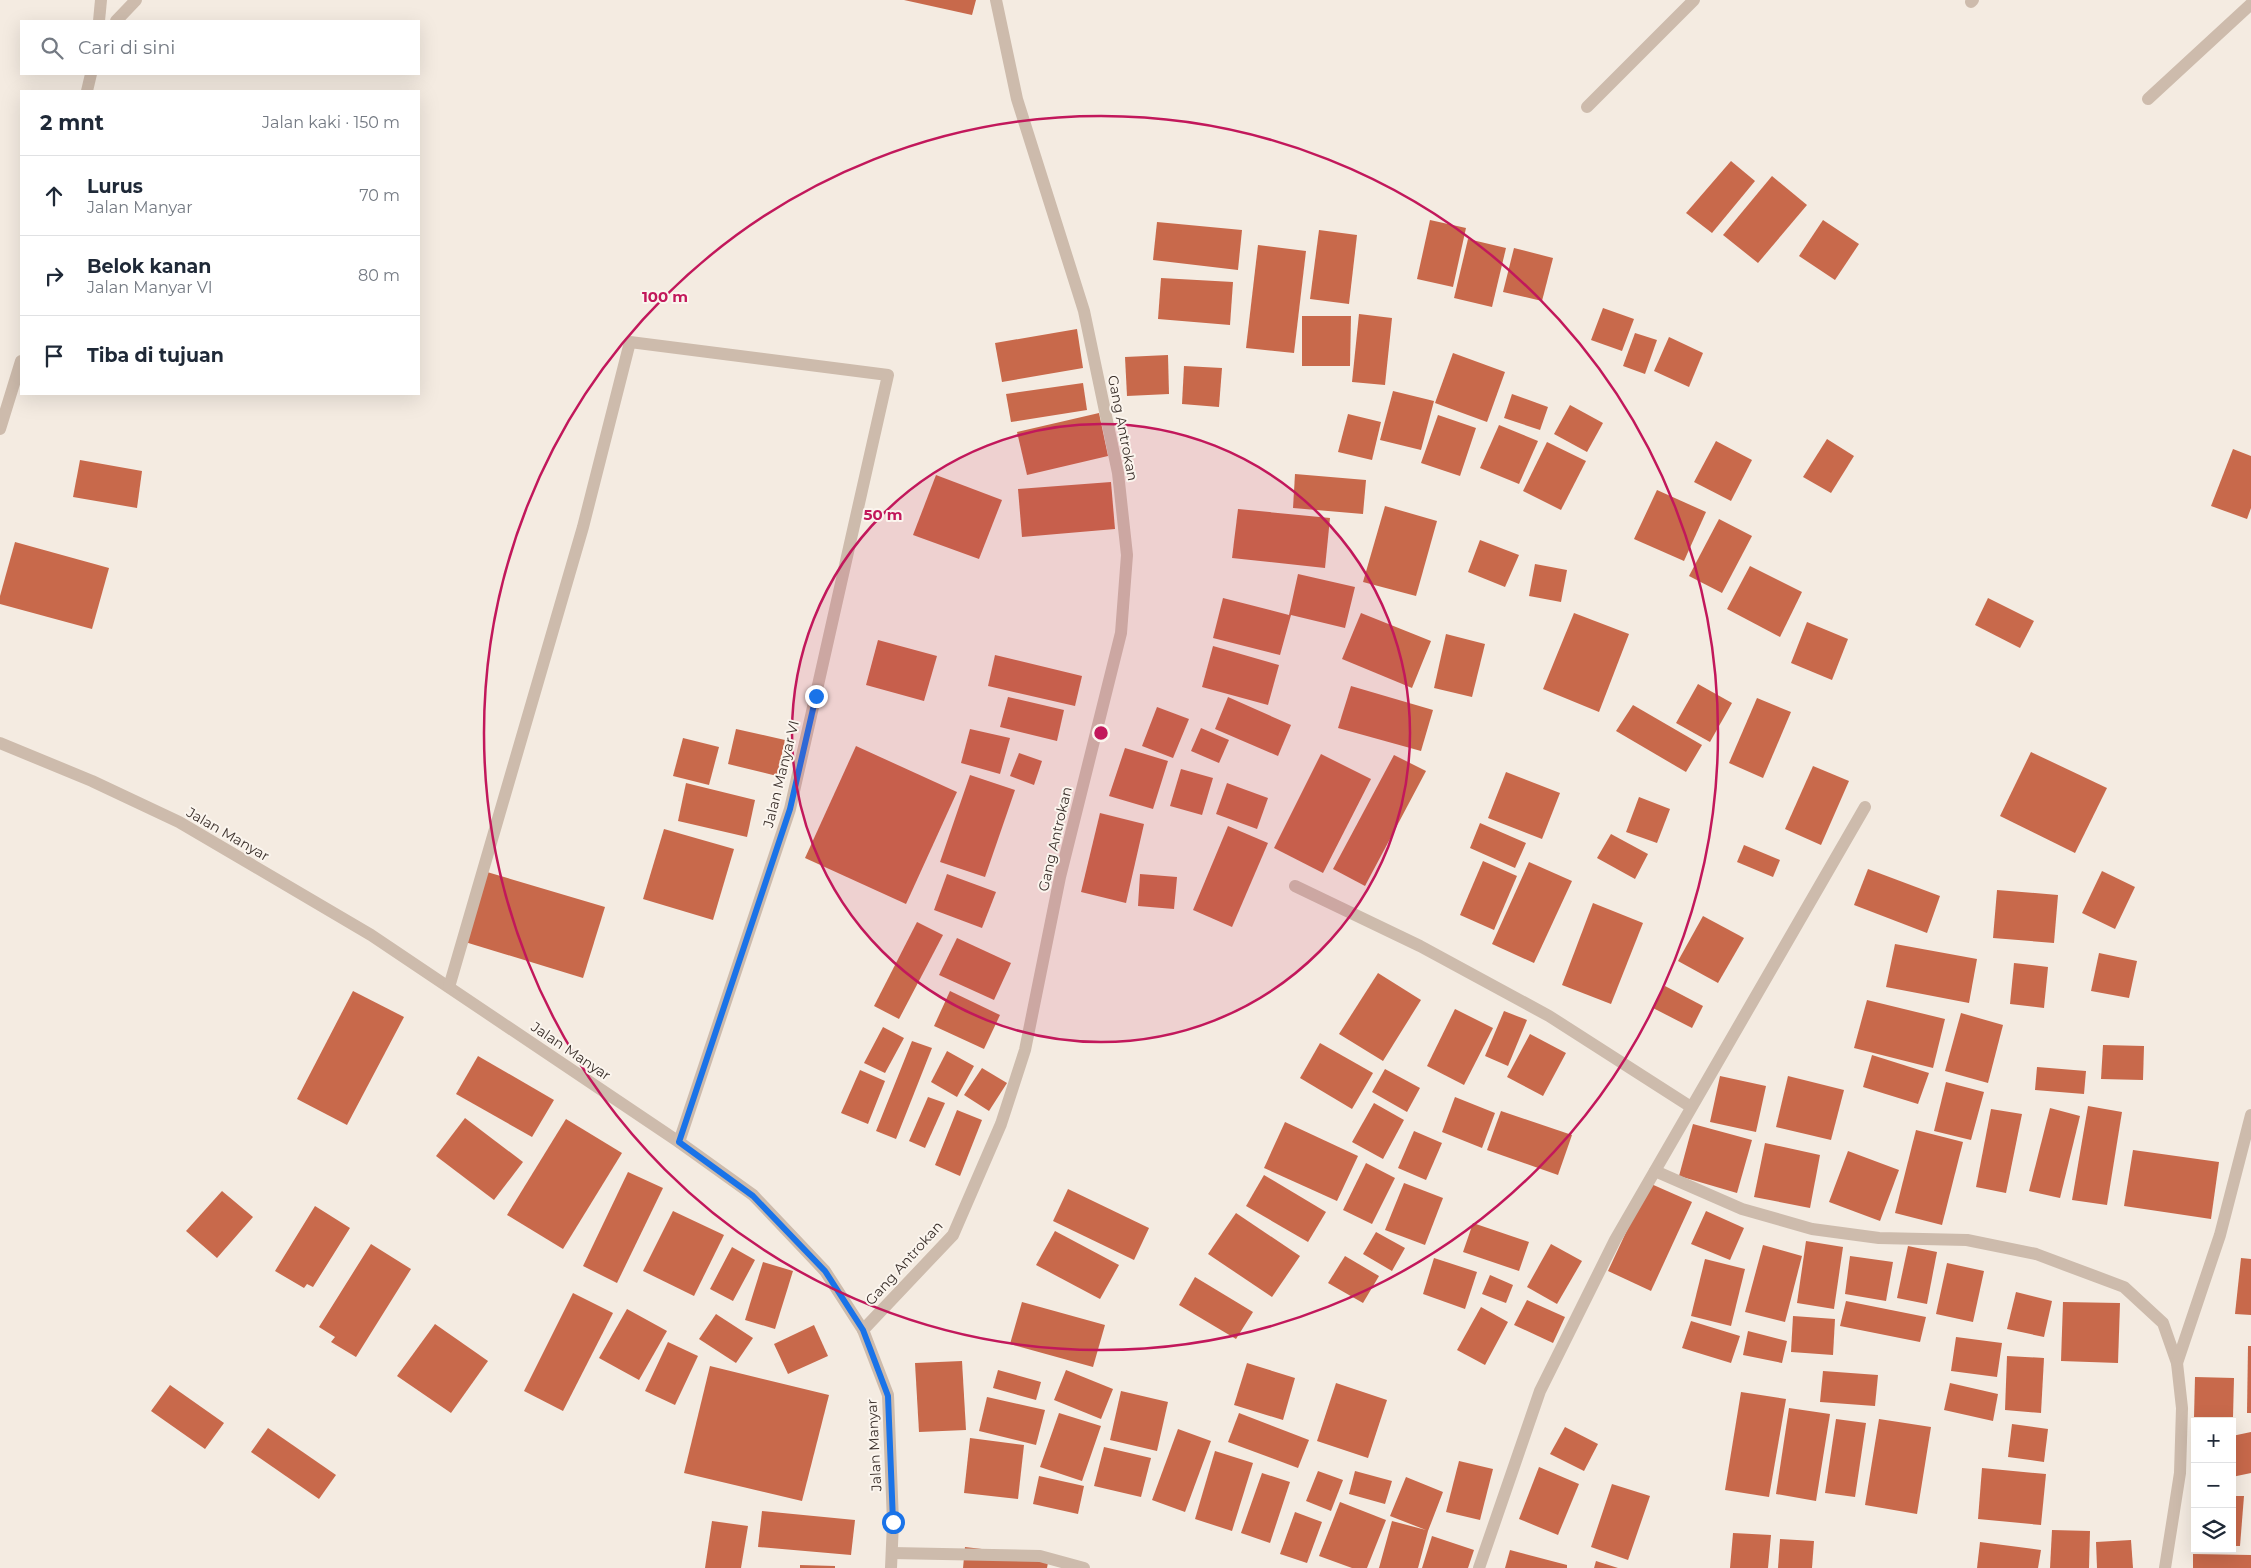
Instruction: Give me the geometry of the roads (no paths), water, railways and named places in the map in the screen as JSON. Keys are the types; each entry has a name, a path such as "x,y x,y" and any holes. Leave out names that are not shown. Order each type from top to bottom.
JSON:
{"street":[{"path":"99,20 101,0"},
{"path":"117,20 136,0"},
{"name":"Gang Antrokan","path":"863,1330 953,1235 1001,1124 1026,1050 1060,878 1121,633 1128,555 1118,473 1084,311 1017,99 996,0"},
{"path":"1587,107 1694,0"},
{"path":"2148,99 2251,4"},
{"path":"87,90 90,75"},
{"name":"Jalan Manyar VI","path":"449,987 583,527 630,342 888,375 790,809 679,1142"},
{"path":"0,429 20,364"},
{"name":"Jalan Manyar","path":"0,744 92,780 180,822 371,936 679,1142 753,1196 825,1271 863,1330 888,1396 893,1522 891,1568"},
{"path":"1479,1568 1540,1391 1615,1240 1865,807"},
{"path":"1295,886 1420,946 1549,1016 1691,1107"},
{"path":"2178,1363 2220,1235 2251,1115"},
{"path":"1654,1171 1742,1209 1812,1229 1879,1238 1967,1240 2036,1254 2124,1287 2163,1323 2178,1363 2182,1408 2180,1473 2164,1568"},
{"path":"892,1553 1040,1556 1084,1568"}]}
